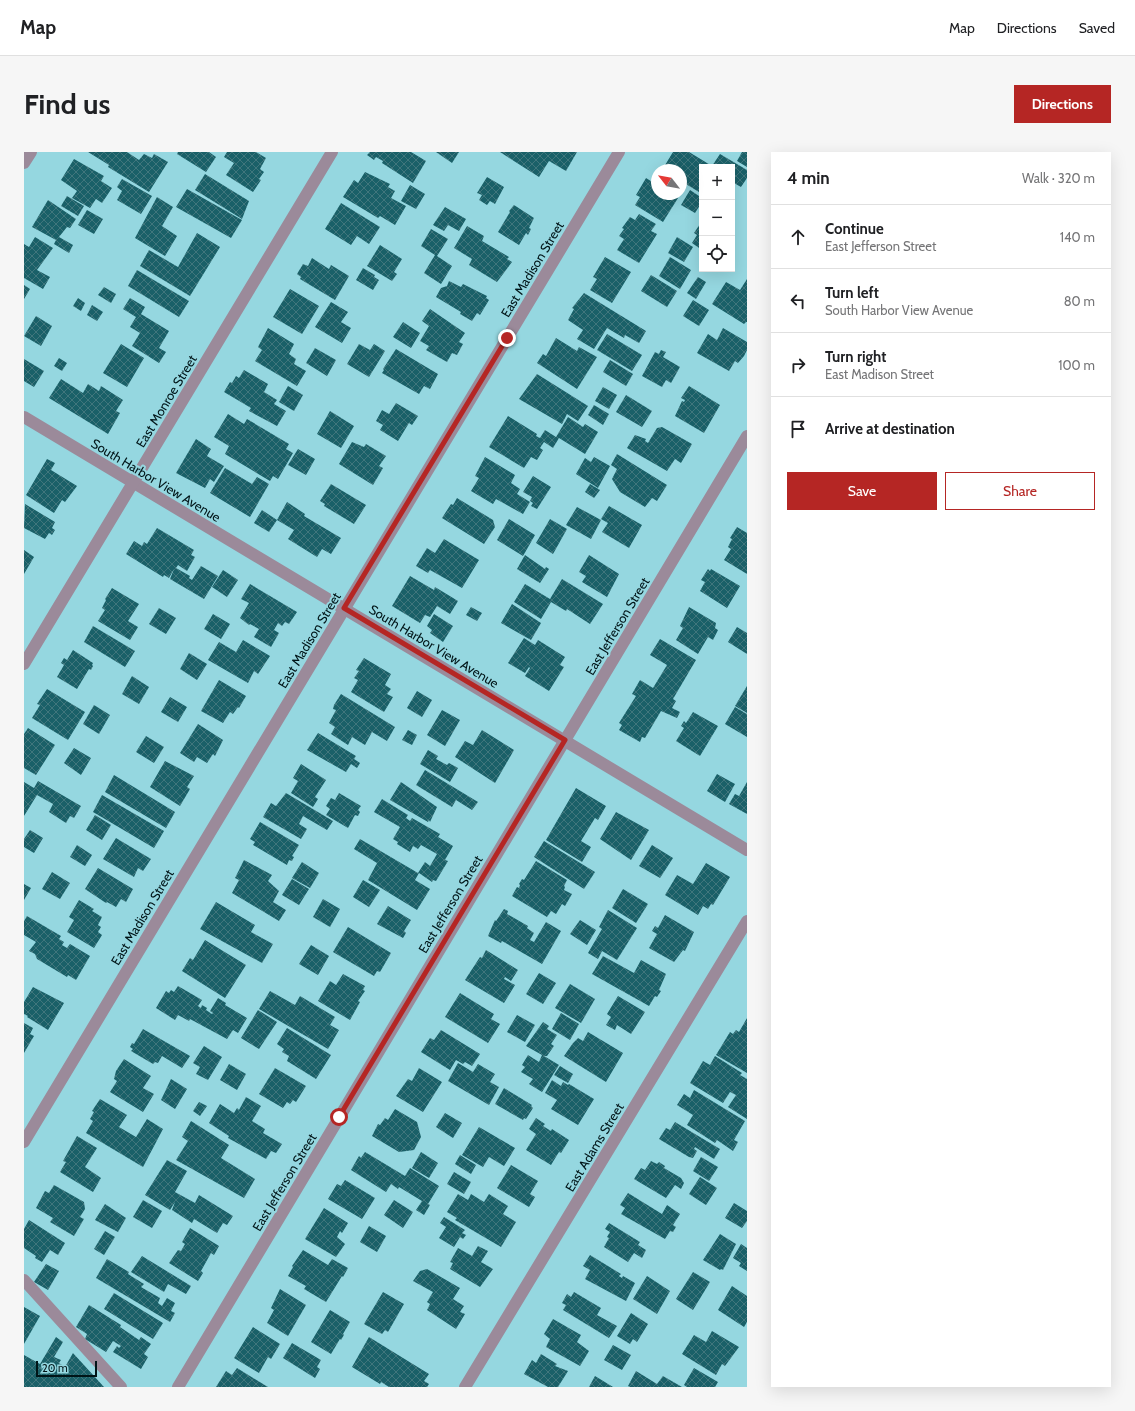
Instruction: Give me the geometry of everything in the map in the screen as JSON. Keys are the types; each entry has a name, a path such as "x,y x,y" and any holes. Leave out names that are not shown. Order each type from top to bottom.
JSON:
{"street":[{"path":"24,163 31,152"},
{"name":"East Monroe Street","path":"24,664 332,152"},
{"name":"East Madison Street","path":"24,1142 619,152"},
{"name":"South Harbor View Avenue","path":"24,416 133,483 747,850"},
{"name":"East Jefferson Street","path":"178,1387 747,436"},
{"name":"East Adams Street","path":"465,1387 747,921"},
{"path":"24,1280 121,1387"}],"building":[{"path":"88,152 127,152 139,160 144,154 152,158 154,154 168,162 149,192 108,167 109,165"},
{"path":"178,152 209,152 216,157 206,172 177,154"},
{"path":"227,152 256,152 266,158 260,169 264,172 259,179 261,180 253,192 226,175 234,163 224,157"},
{"path":"370,152 411,152 426,161 413,183 382,163 383,161 376,157 374,160 367,155"},
{"path":"436,152 459,152 452,163"},
{"path":"500,152 577,152 566,171 549,161 539,177"},
{"path":"673,152 689,152 709,164 699,164 699,192 687,185 687,164 666,164"},
{"path":"742,152 747,152 747,167 737,161"},
{"path":"720,154 747,170 747,178 741,187 735,184 735,164 713,164"},
{"path":"74,159 104,176 101,181 112,188 102,203 96,199 90,208 72,198 77,191 61,180"},
{"path":"365,172 390,184 388,187 395,191 391,198 406,206 395,225 380,216 378,218 343,197 354,180 358,183"},
{"path":"205,174 249,201 242,219 195,190"},
{"path":"487,177 504,187 495,204 490,201 487,205 479,200 482,195 477,193"},
{"path":"646,178 651,181 651,200 677,200 663,222 635,205 640,197 636,195"},
{"path":"122,179 152,196 141,214 117,200 122,191 117,187"},
{"path":"410,185 425,194 416,209 401,201"},
{"path":"187,189 242,220 231,238 176,207"},
{"path":"690,190 699,196 699,207 695,213 681,205 684,200 687,200 687,195"},
{"path":"67,196 84,206 78,216 61,206"},
{"path":"157,197 173,207 162,226 177,236 165,256 135,238"},
{"path":"48,200 76,219 70,228 67,227 59,237 73,245 69,253 54,244 56,240 32,227"},
{"path":"341,203 380,227 369,244 357,236 351,245 325,229"},
{"path":"514,205 534,218 529,228 531,229 528,235 526,233 519,245 498,232 510,212 509,211"},
{"path":"445,207 466,219 459,231 448,225 444,231 433,225"},
{"path":"87,210 103,219 94,234 78,225"},
{"path":"639,214 656,224 651,231 657,234 639,263 617,250 624,239 619,236 624,229 622,228 630,217 635,220"},
{"path":"467,226 484,236 482,241 509,257 507,259 512,262 497,282 469,265 472,259 454,248"},
{"path":"699,226 699,248 692,243 697,235 694,233"},
{"path":"431,229 448,239 437,256 452,266 441,284 424,273 435,255 421,246"},
{"path":"197,233 220,247 190,296 140,266 149,250 178,267"},
{"path":"35,237 53,248 37,270 50,277 43,289 24,278 24,244 29,247"},
{"path":"677,237 693,247 684,262 668,253"},
{"path":"380,245 402,259 394,272 397,274 392,281 367,266"},
{"path":"605,257 631,272 612,303 590,290 597,279 593,277"},
{"path":"670,257 691,270 680,289 659,276"},
{"path":"312,258 329,269 331,265 349,276 335,300 300,279 301,277 297,274 303,264 308,266"},
{"path":"363,268 375,275 374,277 379,280 373,290 356,280"},
{"path":"137,270 189,301 179,317 128,286"},
{"path":"651,275 677,291 667,307 641,291"},
{"path":"698,277 706,282 696,299 687,293"},
{"path":"747,279 747,322 744,324 712,304 726,282 740,290"},
{"path":"449,281 461,287 463,284 487,296 486,298 489,300 480,315 477,313 472,321 460,314 461,312 436,297 441,288 447,286"},
{"path":"24,285 30,289 24,299"},
{"path":"104,287 116,294 111,303 98,295"},
{"path":"290,289 319,306 302,334 273,317"},
{"path":"584,293 646,331 639,343 625,335 624,338 607,328 594,349 577,339 583,330 568,320 574,309 572,308"},
{"path":"78,298 85,303 81,311 73,306"},
{"path":"130,298 145,307 141,314 169,331 159,348 166,352 159,363 132,346 140,333 130,327 136,317 123,309"},
{"path":"693,300 709,310 699,326 683,316"},
{"path":"331,302 348,312 341,322 351,328 342,343 315,327"},
{"path":"92,305 103,312 97,321 87,315"},
{"path":"430,309 465,333 459,342 463,344 457,355 452,353 447,362 426,350 429,346 420,341 429,326 422,321"},
{"path":"36,316 52,326 41,346 24,336"},
{"path":"403,322 420,333 411,348 393,337"},
{"path":"268,328 294,344 289,354 296,359 294,364 306,371 297,386 255,361 262,350 258,347"},
{"path":"723,328 747,342 747,350 744,356 738,363 735,361 729,371 697,353 708,334 717,340"},
{"path":"607,334 642,355 632,371 597,350"},
{"path":"556,338 577,351 579,347 597,357 577,389 537,363 543,354 546,356"},
{"path":"121,344 144,358 127,387 103,373"},
{"path":"359,344 370,350 374,344 385,351 369,377 347,364"},
{"path":"315,348 336,360 327,376 306,363"},
{"path":"396,349 438,374 430,389 424,386 419,394 382,373"},
{"path":"661,350 666,352 663,357 680,367 671,383 666,380 662,387 642,376 655,352 659,354"},
{"path":"59,358 67,363 62,371 54,366"},
{"path":"24,359 44,371 34,387 24,381"},
{"path":"610,360 633,374 626,386 603,372"},
{"path":"244,370 268,384 264,392 277,400 274,404 286,411 277,426 249,411 251,408 224,392 230,382 232,383 236,376 239,378"},
{"path":"537,374 588,406 578,421 567,414 562,424 519,399"},
{"path":"61,379 83,393 88,384 99,391 101,386 123,400 116,411 120,413 108,434 49,398"},
{"path":"288,386 303,395 294,411 279,402"},
{"path":"689,386 720,405 704,433 675,416 682,401 684,402 685,400 681,398"},
{"path":"603,387 617,395 609,409 595,401"},
{"path":"626,395 652,411 642,427 616,412"},
{"path":"396,403 418,416 412,425 409,423 398,441 380,430 383,425 376,421 382,410 389,414"},
{"path":"594,405 609,414 603,425 588,415"},
{"path":"330,411 354,426 341,448 317,434"},
{"path":"228,414 244,424 247,419 289,444 286,449 293,453 278,479 273,476 270,481 225,454 229,446 214,437"},
{"path":"508,416 537,434 536,436 540,438 545,430 556,437 568,417 583,427 585,424 598,432 585,454 559,438 553,448 544,442 540,448 543,450 537,460 531,457 524,468 489,447"},
{"path":"662,427 692,444 681,463 675,459 667,471 627,448 635,435 646,439 645,441 648,443 657,428"},
{"path":"196,439 211,449 207,456 224,466 214,482 210,479 205,488 176,473"},
{"path":"352,442 364,447 366,444 386,456 379,466 383,468 373,485 339,464"},
{"path":"298,449 315,459 306,475 288,465"},
{"path":"617,454 667,485 657,501 652,498 645,507 620,492 612,479 617,469 611,465"},
{"path":"485,457 515,475 511,483 520,489 517,494 530,502 523,514 496,499 493,504 471,491 479,478 475,476"},
{"path":"594,457 610,466 598,488 576,474 585,458 591,462"},
{"path":"47,459 55,463 51,470 77,486 65,502 62,500 54,513 26,495"},
{"path":"225,468 252,484 257,477 269,484 250,517 210,493"},
{"path":"533,476 551,487 537,509 531,506 533,503 530,501 532,497 523,492"},
{"path":"331,484 366,505 354,524 324,506 325,504 320,501"},
{"path":"590,484 600,490 594,498 585,492"},
{"path":"457,498 493,520 495,527 484,544 442,518"},
{"path":"287,502 305,514 304,516 341,538 331,554 322,549 317,557 288,539 294,530 277,520"},
{"path":"25,504 55,522 52,528 55,530 52,535 49,533 45,539 24,528"},
{"path":"609,506 642,525 629,548 602,532 608,523 601,519"},
{"path":"577,507 601,520 591,539 566,525"},
{"path":"262,510 277,520 269,532 254,523"},
{"path":"509,519 535,535 523,556 497,540"},
{"path":"550,519 567,529 553,554 536,543"},
{"path":"737,527 747,533 747,574 724,560 731,549 728,547 732,539 730,538"},
{"path":"157,528 194,550 191,555 195,557 187,571 178,565 176,568 190,576 189,578 192,580 201,566 218,576 204,599 170,579 174,569 169,578 164,575 163,577 126,554 134,541 142,546 144,542 147,544"},
{"path":"444,539 479,560 462,588 430,570 428,573 416,566 427,548 435,553"},
{"path":"24,550 34,557 24,574"},
{"path":"525,555 545,569 546,567 549,569 540,583 517,569"},
{"path":"589,555 619,574 607,597 582,582 586,576 579,572"},
{"path":"708,569 710,571 711,569 740,586 727,608 700,591 705,582 701,580"},
{"path":"223,570 238,580 227,597 212,587"},
{"path":"410,576 434,590 435,587 458,601 450,614 437,606 430,617 425,615 420,623 392,606"},
{"path":"562,579 603,604 590,624 567,609 566,611 551,602 541,619 514,602 525,584 550,599"},
{"path":"250,584 297,612 289,624 285,622 282,626 278,623 274,630 279,633 271,647 254,637 259,629 250,624 249,625 240,618 249,603 241,599"},
{"path":"112,588 139,604 128,621 138,627 130,640 98,621 105,610 102,608 106,600 105,599"},
{"path":"512,604 541,623 531,640 501,623"},
{"path":"471,607 482,613 477,621 466,615"},
{"path":"689,607 716,623 715,628 718,630 713,640 708,637 698,654 676,640 683,628 680,626"},
{"path":"159,608 176,618 166,634 149,624"},
{"path":"213,614 230,624 221,639 204,629"},
{"path":"434,614 453,626 443,642 430,633 432,630 427,626"},
{"path":"93,626 135,651 125,667 84,642"},
{"path":"737,627 747,633 747,654 728,642"},
{"path":"524,638 535,645 538,640 565,657 560,665 564,667 549,691 525,676 530,668 529,667 525,673 508,663"},
{"path":"660,639 696,660 673,699 676,701 672,708 680,712 677,718 661,711 645,738 642,737 640,742 619,730 622,725 619,723 636,696 632,694 640,680 653,688 667,665 650,655"},
{"path":"243,640 270,656 258,674 254,671 248,683 208,660 219,642 236,652"},
{"path":"73,650 93,663 91,670 89,669 77,689 57,677 64,665 61,663 64,658 67,660"},
{"path":"189,653 207,664 197,680 180,669"},
{"path":"364,658 391,674 385,685 391,689 387,694 393,697 384,712 351,692 358,680 354,678 359,671 356,670"},
{"path":"132,676 149,687 139,704 122,694"},
{"path":"219,680 246,696 239,708 238,707 233,714 230,712 223,723 201,711"},
{"path":"747,686 747,713 735,706"},
{"path":"47,689 85,712 68,740 32,718 40,705 37,704"},
{"path":"417,691 432,700 422,717 407,708"},
{"path":"341,694 395,727 387,741 372,732 365,745 352,737 348,745 331,734 335,727 329,723 336,710 333,709 334,705"},
{"path":"170,697 187,707 178,722 161,712"},
{"path":"94,705 110,715 99,734 83,724"},
{"path":"735,707 747,714 747,737 725,724"},
{"path":"442,710 460,720 445,746 427,735"},
{"path":"693,712 718,726 700,756 676,741 684,728 681,726 684,721 686,723"},
{"path":"198,724 223,740 215,756 213,754 207,763 197,757 194,762 180,753"},
{"path":"28,728 55,745 36,775 24,768 24,734"},
{"path":"408,730 417,735 412,745 402,740"},
{"path":"482,730 514,750 495,783 455,757 465,741 473,745"},
{"path":"318,733 356,756 354,759 360,763 357,768 351,764 346,772 307,750"},
{"path":"146,736 164,747 154,763 136,752"},
{"path":"74,748 91,758 81,775 64,763"},
{"path":"428,750 438,756 436,759 447,765 449,763 458,768 450,782 420,764"},
{"path":"165,761 194,776 187,787 190,789 180,806 150,787"},
{"path":"301,764 326,780 315,797 318,799 313,807 291,793 298,781 293,778"},
{"path":"425,770 478,802 472,810 456,800 452,807 416,785"},
{"path":"717,774 735,784 725,802 707,791"},
{"path":"114,775 175,812 166,828 105,792"},
{"path":"38,781 81,806 74,818 70,816 66,823 49,812 53,804 37,795 24,816 24,782 34,788"},
{"path":"401,782 437,807 430,822 429,820 428,822 390,800"},
{"path":"747,782 747,814 729,804 735,794 739,796"},
{"path":"576,788 606,806 598,820 595,818 581,841 591,847 582,862 546,840"},
{"path":"286,793 333,821 327,830 303,816 299,824 307,829 301,839 263,817 271,803 276,806"},
{"path":"339,793 361,806 358,810 360,812 358,816 355,815 348,828 326,815 330,809 326,806 331,798 335,800"},
{"path":"102,795 164,831 154,848 93,812"},
{"path":"382,799 408,815 406,818 410,821 412,818 440,834 438,837 453,846 445,860 448,861 436,881 433,880 432,882 419,873 415,880 430,889 417,910 368,880 377,863 354,849 360,839 418,873 425,862 430,866 437,854 421,845 418,849 413,846 410,852 397,844 398,842 393,839 400,827 374,812"},
{"path":"616,812 649,830 631,860 600,839"},
{"path":"95,815 111,825 102,840 86,830"},
{"path":"260,822 299,845 292,856 294,857 292,861 289,860 287,865 253,845 255,842 250,839"},
{"path":"30,830 43,838 34,853 24,847 24,839"},
{"path":"116,838 151,859 143,871 138,868 134,877 103,859"},
{"path":"544,841 595,872 584,889 534,857"},
{"path":"77,845 92,855 85,866 70,857"},
{"path":"652,845 673,858 660,878 639,866"},
{"path":"244,860 272,875 268,881 279,891 273,902 286,910 279,921 232,893 239,880 235,878"},
{"path":"536,861 567,880 564,890 572,894 565,906 562,904 556,914 551,911 547,917 512,896 517,887 519,888 519,884 522,879 524,880"},
{"path":"302,862 319,873 310,888 292,878"},
{"path":"706,863 730,877 713,905 711,904 708,909 703,906 698,915 665,895 677,875 693,884"},
{"path":"98,868 133,889 126,902 121,899 116,907 107,902 106,903 85,889"},
{"path":"52,872 70,883 60,899 42,889"},
{"path":"292,879 309,889 299,905 282,895"},
{"path":"363,880 380,890 369,907 353,897"},
{"path":"24,884 31,888 24,900"},
{"path":"623,889 648,904 636,923 612,908"},
{"path":"323,899 340,909 330,927 313,917"},
{"path":"79,900 94,909 92,911 102,917 98,925 101,927 98,932 102,935 94,948 67,932 74,920 69,917"},
{"path":"216,902 255,925 251,932 273,944 262,963 200,929"},
{"path":"388,906 411,920 404,931 406,933 403,938 377,924"},
{"path":"504,909 508,911 507,914 528,926 527,928 534,933 530,940 534,942 546,922 561,931 542,964 502,941 501,943 488,936 495,920 496,921"},
{"path":"608,910 637,928 617,960 602,951 598,959 588,953 602,929 599,927"},
{"path":"665,915 694,932 685,951 683,950 674,962 649,948 657,934 652,931 655,926 658,928"},
{"path":"27,916 61,936 59,939 64,942 62,945 67,948 70,944 90,956 76,980 68,975 67,977 37,959 35,954 29,951 36,942 24,935 24,921"},
{"path":"580,920 596,930 587,945 570,934"},
{"path":"348,927 391,953 380,972 377,971 374,976 333,952"},
{"path":"205,940 246,965 225,998 182,971 190,958 193,960"},
{"path":"311,945 329,956 318,975 299,964"},
{"path":"486,950 518,970 511,981 505,977 504,979 515,985 504,1003 465,980 480,957 482,958"},
{"path":"603,956 634,973 641,960 666,974 659,990 661,991 657,997 655,996 649,1006 592,974"},
{"path":"539,973 556,983 543,1004 526,994"},
{"path":"343,974 365,986 363,990 365,991 358,1001 360,1002 350,1020 318,1001 330,981 336,985"},
{"path":"570,984 595,999 581,1023 555,1008"},
{"path":"178,986 202,1000 198,1006 201,1008 202,1005 212,1014 213,1013 210,1011 218,998 226,1003 225,1005 247,1018 238,1033 233,1030 227,1039 190,1019 189,1021 178,1015 175,1020 156,1008 166,991 169,993 171,990 174,992"},
{"path":"33,987 64,1003 48,1030 24,1014 24,1002"},
{"path":"270,991 295,1005 300,996 335,1017 330,1025 339,1030 328,1049 259,1009"},
{"path":"460,993 494,1014 491,1019 500,1024 488,1043 445,1017"},
{"path":"618,996 645,1012 631,1034 617,1025 615,1030 606,1025 611,1017 607,1014"},
{"path":"258,1010 277,1022 259,1049 241,1038"},
{"path":"561,1013 579,1024 570,1040 552,1029"},
{"path":"517,1015 535,1025 525,1042 507,1032"},
{"path":"747,1018 747,1073 716,1055 730,1032 733,1034 736,1030 739,1032"},
{"path":"543,1022 549,1026 547,1029 557,1035 551,1044 554,1046 547,1056 544,1056 559,1065 542,1092 529,1084 533,1079 521,1072 525,1067 522,1065 528,1055 539,1062 542,1055 526,1046"},
{"path":"24,1023 33,1028 30,1034 34,1036 24,1053"},
{"path":"287,1028 331,1055 316,1079 287,1061 289,1056 282,1052 284,1049 277,1044"},
{"path":"143,1029 190,1056 182,1068 162,1056 158,1063 155,1062 153,1064 131,1051 133,1049 130,1047 132,1043 134,1044"},
{"path":"441,1030 480,1054 472,1066 465,1062 463,1064 456,1060 450,1070 421,1052 430,1038 434,1040"},
{"path":"588,1032 623,1053 606,1082 564,1056 578,1038 583,1041"},
{"path":"204,1046 222,1057 208,1080 196,1074 200,1067 193,1063"},
{"path":"715,1056 742,1073 740,1075 747,1079 747,1119 728,1107 736,1095 730,1092 723,1103 690,1083 703,1061 710,1065"},
{"path":"124,1059 151,1076 143,1088 154,1094 143,1112 110,1092 117,1081 114,1079 116,1071"},
{"path":"458,1063 473,1072 478,1064 495,1074 490,1082 499,1087 489,1105 448,1081"},
{"path":"229,1064 246,1074 237,1090 220,1080"},
{"path":"560,1066 573,1074 568,1083 554,1075"},
{"path":"275,1068 306,1086 296,1102 293,1100 290,1104 287,1102 283,1108 259,1094"},
{"path":"419,1068 442,1082 423,1112 396,1096 408,1079 412,1081"},
{"path":"171,1079 187,1089 175,1109 161,1100"},
{"path":"552,1080 561,1086 563,1082 568,1085 569,1084 594,1099 578,1125 551,1109 557,1100 545,1093"},
{"path":"504,1088 532,1105 531,1106 533,1108 526,1119 524,1118 523,1120 495,1104"},
{"path":"694,1090 745,1121 734,1140 738,1142 733,1151 717,1140 715,1143 687,1125 693,1115 677,1105 684,1094 690,1098"},
{"path":"246,1097 261,1106 252,1121 265,1129 263,1133 282,1144 276,1153 271,1151 266,1159 228,1138 229,1136 209,1123 220,1104 234,1113 237,1108 239,1110"},
{"path":"100,1099 127,1115 119,1127 136,1137 147,1119 163,1129 143,1167 86,1133 93,1121 90,1119 94,1112 92,1111"},
{"path":"199,1102 207,1106 200,1116 193,1111"},
{"path":"395,1109 417,1122 421,1137 414,1150 399,1152 372,1136 378,1124 380,1125 385,1118 388,1120"},
{"path":"445,1113 462,1123 453,1138 436,1127"},
{"path":"536,1118 545,1124 543,1126 551,1131 552,1129 569,1140 551,1165 526,1150 536,1134 529,1129"},
{"path":"191,1121 229,1145 221,1158 255,1179 244,1198 176,1160 188,1141 182,1137"},
{"path":"675,1122 720,1149 714,1159 695,1147 694,1149 697,1151 693,1158 689,1157 659,1139 666,1128 670,1130"},
{"path":"479,1127 515,1148 504,1166 489,1157 483,1167 462,1155"},
{"path":"77,1136 97,1148 85,1167 101,1178 93,1192 60,1172 66,1162 63,1161"},
{"path":"365,1152 405,1176 410,1168 439,1186 428,1204 430,1205 424,1215 416,1210 422,1201 399,1187 398,1189 391,1184 386,1192 351,1170 359,1156 361,1158"},
{"path":"421,1152 438,1163 429,1178 412,1168"},
{"path":"460,1155 476,1165 471,1174 455,1164"},
{"path":"701,1157 718,1167 709,1181 693,1171"},
{"path":"167,1160 187,1171 175,1192 195,1203 199,1195 233,1216 227,1225 223,1223 217,1233 194,1219 192,1223 172,1210 175,1202 170,1210 145,1195"},
{"path":"651,1161 657,1164 659,1162 665,1166 664,1168 681,1178 684,1183 681,1189 675,1185 666,1198 634,1179 641,1168 645,1170"},
{"path":"511,1165 538,1181 530,1194 535,1197 529,1207 497,1188"},
{"path":"454,1172 471,1182 464,1194 447,1184"},
{"path":"700,1177 717,1188 706,1205 689,1194"},
{"path":"345,1180 375,1198 362,1219 328,1199 337,1184 341,1186"},
{"path":"54,1185 84,1202 85,1209 80,1217 84,1219 74,1236 50,1222 53,1218 36,1208 45,1191 49,1193"},
{"path":"628,1193 662,1214 667,1205 680,1214 673,1225 676,1227 673,1232 670,1231 665,1239 621,1214 625,1208 620,1205"},
{"path":"458,1194 468,1200 471,1194 484,1202 489,1194 508,1206 503,1214 516,1222 501,1247 455,1220 457,1218 447,1212"},
{"path":"143,1200 162,1211 152,1228 133,1217"},
{"path":"394,1200 413,1212 403,1228 384,1215"},
{"path":"734,1203 747,1211 747,1221 742,1228 725,1218"},
{"path":"105,1204 126,1218 118,1232 95,1220"},
{"path":"324,1208 348,1223 342,1233 340,1231 337,1237 345,1244 336,1257 305,1239"},
{"path":"444,1217 465,1230 462,1233 466,1235 463,1239 460,1237 454,1247 439,1238 446,1227 440,1223"},
{"path":"29,1220 65,1243 58,1255 50,1250 42,1262 24,1248 24,1229"},
{"path":"609,1223 640,1242 638,1245 646,1250 642,1258 634,1253 628,1262 604,1247 609,1238 607,1237 610,1232 605,1229"},
{"path":"369,1226 386,1236 377,1252 360,1242"},
{"path":"190,1228 219,1246 214,1255 211,1253 201,1271 203,1273 198,1281 169,1263 178,1250 181,1251 185,1244 182,1242"},
{"path":"105,1231 115,1237 104,1255 94,1249"},
{"path":"720,1234 736,1244 723,1270 720,1270 703,1260"},
{"path":"741,1244 747,1248 747,1271 739,1266 741,1263 733,1258"},
{"path":"478,1246 488,1251 481,1262 493,1269 480,1287 450,1269 453,1263 450,1262 458,1248 472,1256"},
{"path":"303,1250 328,1265 332,1259 348,1268 326,1302 304,1289 306,1286 288,1276 293,1267 292,1266"},
{"path":"590,1255 621,1274 619,1276 622,1278 623,1276 635,1283 626,1301 585,1279 590,1270 583,1266"},
{"path":"142,1256 191,1286 186,1294 168,1284 164,1292 131,1272"},
{"path":"107,1259 129,1272 128,1274 144,1284 141,1287 160,1298 158,1303 162,1306 167,1298 175,1303 171,1311 175,1313 170,1322 96,1278"},
{"path":"46,1264 59,1271 48,1290 34,1282"},
{"path":"427,1269 460,1288 453,1299 464,1306 460,1312 465,1314 456,1329 427,1310 430,1304 427,1302 433,1292 413,1281 420,1271"},
{"path":"693,1272 710,1282 693,1310 676,1299"},
{"path":"647,1276 670,1291 657,1314 633,1299"},
{"path":"732,1286 747,1296 747,1322 744,1327 718,1310"},
{"path":"280,1289 306,1305 288,1336 267,1323 274,1310 271,1308"},
{"path":"383,1292 404,1304 388,1332 385,1330 382,1334 364,1324"},
{"path":"574,1292 601,1308 597,1315 617,1326 609,1338 563,1310 566,1305 562,1303 567,1294 571,1297"},
{"path":"114,1293 163,1323 153,1339 104,1309"},
{"path":"89,1305 121,1325 120,1327 139,1340 141,1337 151,1344 144,1354 148,1357 141,1369 113,1352 117,1346 119,1348 121,1346 113,1341 106,1352 85,1339 87,1334 76,1327"},
{"path":"24,1307 40,1316 24,1344"},
{"path":"330,1310 350,1322 343,1334 344,1335 331,1354 311,1342"},
{"path":"631,1313 648,1324 637,1342 633,1339 630,1344 617,1336"},
{"path":"553,1319 581,1335 577,1342 589,1351 580,1366 546,1347 550,1339 544,1334"},
{"path":"253,1327 280,1344 271,1359 268,1357 259,1373 234,1358"},
{"path":"712,1331 739,1347 725,1366 722,1364 716,1375 682,1354 694,1335 706,1342"},
{"path":"56,1337 63,1342 54,1357 61,1360 59,1363 65,1367 73,1353 104,1387 24,1387 24,1355 40,1364"},
{"path":"369,1337 429,1374 424,1381 429,1384 427,1387 389,1387 381,1382 380,1384 352,1367"},
{"path":"292,1343 321,1360 317,1367 320,1369 315,1378 283,1358"},
{"path":"613,1345 631,1355 622,1370 604,1360"},
{"path":"541,1354 557,1364 555,1366 568,1371 558,1387 548,1387 524,1374 532,1360 536,1363"},
{"path":"237,1368 268,1387 216,1387 226,1371 232,1375"},
{"path":"694,1368 718,1382 715,1387 687,1387 684,1385"},
{"path":"636,1371 657,1384 663,1376 682,1387 630,1387 628,1386"},
{"path":"595,1376 613,1387 589,1387"}],"route":[{"path":"339,1117 565,740 344,608 507,338"}]}
